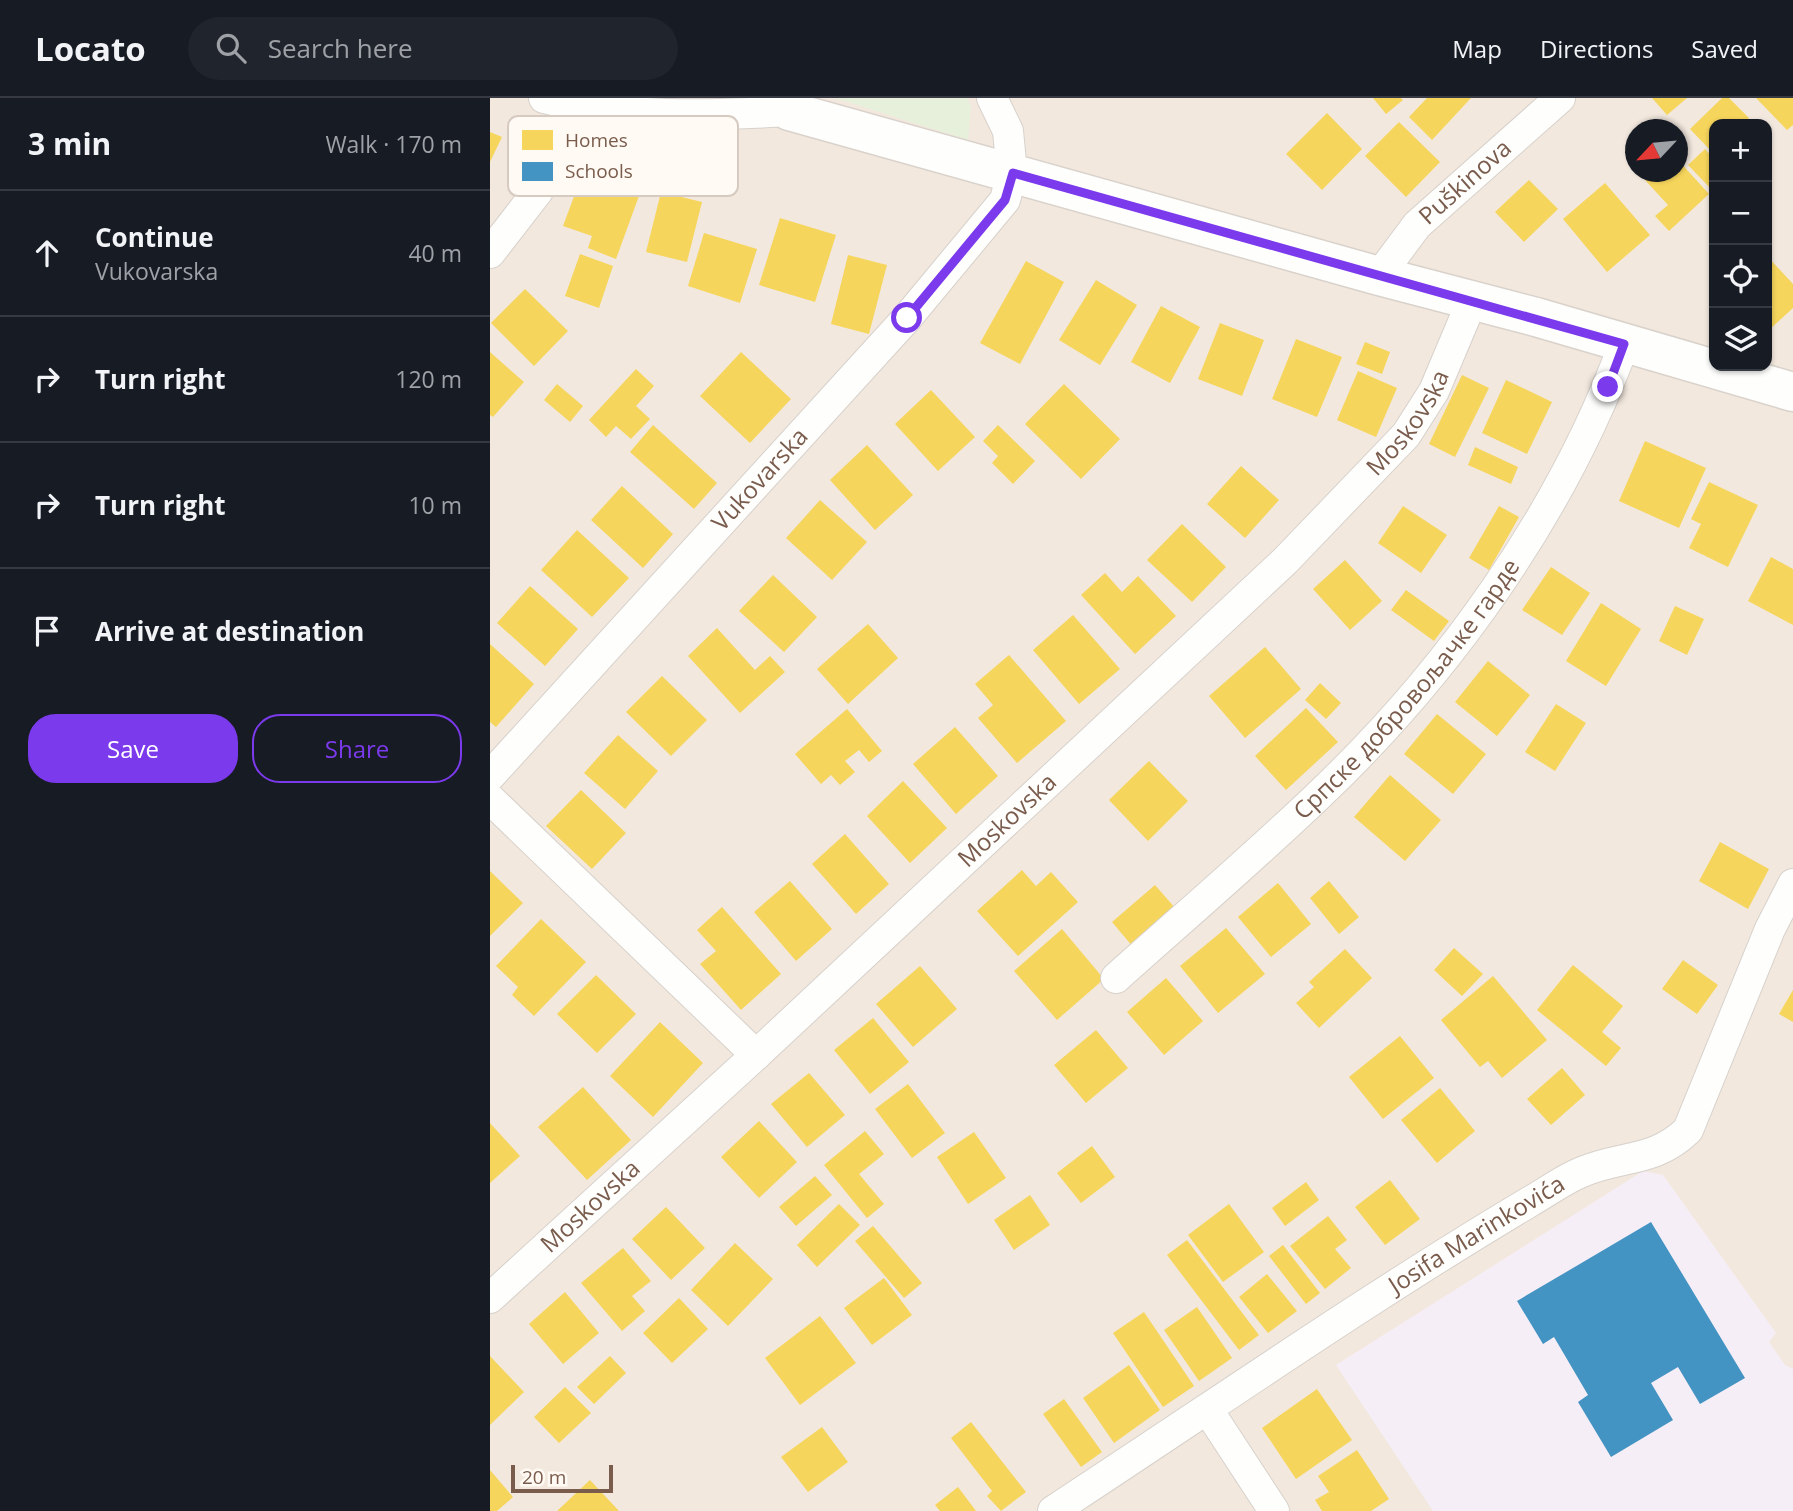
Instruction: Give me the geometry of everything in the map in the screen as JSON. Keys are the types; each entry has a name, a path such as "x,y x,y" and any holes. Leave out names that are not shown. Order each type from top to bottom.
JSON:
{"main road":[{"path":"781,104 1013,173 1793,392"}],"street":[{"path":"544,98 576,106 695,116"},
{"path":"992,98 1008,131 1013,173"},
{"name":"Puškinova","path":"1379,276 1417,225 1560,98"},
{"path":"713,116 781,104"},
{"path":"572,116 576,106"},
{"name":"Vukovarska","path":"490,776 907,318 1005,200 1013,173"},
{"path":"490,253 534,196"},
{"name":"Moskovska","path":"490,1298 756,1055 1285,561 1406,435 1434,391 1472,301"},
{"name":"Српске добровољачке гарде","path":"1116,978 1319,796 1413,694 1469,624 1532,533 1586,437 1624,344"},
{"path":"490,799 756,1055"},
{"name":"Josifa Marinkovića","path":"1053,1511 1436,1258 1580,1172 1610,1162 1637,1160 1674,1143 1688,1130 1770,929 1793,884"},
{"path":"1208,1410 1274,1511"}],"shaded area":[{"path":"490,98 1793,98 1793,1511 490,1511"},
{"path":"1643,1171 1663,1175 1776,1333 1769,1342 1785,1365 1793,1369 1793,1511 1433,1511 1336,1365"}],"green space":[{"path":"835,98 967,98 971,106 968,140"}],"building: Homes":[{"path":"1373,98 1401,98 1403,100 1386,114"},
{"path":"1427,98 1471,98 1432,140 1409,117"},
{"path":"1652,98 1687,98 1667,115"},
{"path":"1722,98 1729,98 1749,118 1709,119 1709,149 1690,129"},
{"path":"1756,98 1793,98 1793,125 1787,130"},
{"path":"1327,113 1362,149 1322,190 1286,154"},
{"path":"1399,122 1440,162 1406,197 1365,156"},
{"path":"490,132 502,137 490,162"},
{"path":"1705,149 1709,153 1709,187 1688,165"},
{"path":"1688,171 1709,194 1669,231 1655,216 1668,205 1647,182 1688,182"},
{"path":"1529,180 1558,209 1524,242 1495,212"},
{"path":"1605,183 1650,235 1607,272 1563,219"},
{"path":"574,196 639,196 616,259 588,248 592,236 563,226"},
{"path":"660,196 677,196 702,202 687,262 646,252"},
{"path":"780,218 836,235 815,302 759,285"},
{"path":"704,233 757,249 740,303 688,286"},
{"path":"580,254 613,266 599,308 565,296"},
{"path":"848,255 887,265 869,334 831,324"},
{"path":"1026,261 1064,282 1020,364 980,343"},
{"path":"1772,261 1793,284 1793,308 1772,327"},
{"path":"1096,280 1137,305 1100,365 1059,340"},
{"path":"525,289 568,331 534,366 491,323"},
{"path":"1161,306 1200,327 1170,383 1131,362"},
{"path":"1220,323 1264,340 1242,396 1198,379"},
{"path":"1296,339 1342,357 1317,417 1272,399"},
{"path":"1365,342 1390,352 1382,374 1356,364"},
{"path":"490,352 524,382 493,417 490,415"},
{"path":"741,352 791,399 750,443 700,396"},
{"path":"636,369 654,386 636,406 650,419 631,439 616,426 606,437 589,420"},
{"path":"1358,371 1397,388 1376,437 1337,420"},
{"path":"1462,375 1489,388 1455,457 1429,444"},
{"path":"1506,380 1552,402 1527,454 1482,433"},
{"path":"557,384 583,406 570,422 544,400"},
{"path":"1064,384 1120,439 1081,479 1025,424"},
{"path":"931,390 975,437 938,471 895,424"},
{"path":"653,425 717,483 694,509 630,452"},
{"path":"998,425 1035,461 1013,484 992,463 998,456 983,441"},
{"path":"1645,441 1706,468 1679,528 1619,501"},
{"path":"867,445 913,495 875,530 830,480"},
{"path":"1475,447 1518,467 1511,484 1468,465"},
{"path":"1241,466 1279,500 1245,538 1207,504"},
{"path":"1709,482 1758,505 1728,567 1689,548 1701,524 1691,519"},
{"path":"622,486 673,534 643,568 591,520"},
{"path":"820,500 867,542 832,580 786,538"},
{"path":"1403,506 1447,535 1421,573 1378,543"},
{"path":"1499,506 1519,517 1489,570 1469,558"},
{"path":"1182,524 1226,567 1192,602 1147,560"},
{"path":"577,530 629,578 592,617 541,570"},
{"path":"1771,557 1793,569 1793,625 1748,601"},
{"path":"1345,560 1382,601 1350,630 1313,589"},
{"path":"1551,567 1590,593 1562,635 1522,610"},
{"path":"1105,573 1122,592 1138,576 1176,616 1135,654 1081,595"},
{"path":"773,575 817,617 784,652 739,611"},
{"path":"530,586 578,629 545,666 497,623"},
{"path":"1406,590 1449,621 1434,641 1391,610"},
{"path":"1601,603 1641,629 1606,686 1566,661"},
{"path":"1675,606 1704,619 1687,655 1659,641"},
{"path":"1073,615 1120,669 1079,704 1033,650"},
{"path":"868,624 898,658 848,704 817,669"},
{"path":"717,628 755,670 770,656 785,672 740,713 688,656"},
{"path":"490,644 534,684 496,727 490,722"},
{"path":"1265,647 1301,689 1245,738 1209,696"},
{"path":"1009,655 1066,721 1017,763 978,718 993,705 975,684"},
{"path":"1488,661 1530,695 1497,736 1455,702"},
{"path":"662,676 707,720 671,756 626,712"},
{"path":"1320,683 1341,703 1326,719 1305,700"},
{"path":"1556,704 1586,723 1555,771 1525,752"},
{"path":"1306,708 1338,742 1286,790 1255,756"},
{"path":"847,709 882,751 869,762 859,750 845,761 855,772 840,785 831,775 821,784 795,754"},
{"path":"1437,714 1486,754 1453,794 1404,754"},
{"path":"955,727 998,776 956,814 913,764"},
{"path":"618,735 658,771 625,809 584,773"},
{"path":"1149,761 1188,801 1148,841 1109,800"},
{"path":"1390,775 1441,820 1405,861 1354,817"},
{"path":"903,781 947,828 910,863 867,816"},
{"path":"581,790 626,833 592,869 546,826"},
{"path":"845,834 889,884 856,914 812,864"},
{"path":"1720,842 1769,869 1748,909 1699,881"},
{"path":"1022,870 1036,886 1051,872 1078,902 1018,956 977,911"},
{"path":"490,871 523,903 490,936"},
{"path":"790,881 832,929 796,961 754,912"},
{"path":"1329,881 1359,917 1339,934 1310,898"},
{"path":"1278,883 1311,924 1271,957 1238,917"},
{"path":"1155,885 1176,909 1133,947 1112,922"},
{"path":"722,907 781,974 741,1010 700,964 716,951 697,930"},
{"path":"541,919 586,962 534,1016 512,995 518,987 496,966"},
{"path":"1226,928 1265,974 1218,1013 1180,966"},
{"path":"1062,929 1104,979 1057,1020 1014,971"},
{"path":"1454,948 1483,974 1462,996 1434,970"},
{"path":"1345,949 1372,978 1319,1028 1296,1003 1314,987 1309,982"},
{"path":"1683,960 1718,985 1697,1014 1662,989"},
{"path":"1573,965 1623,1006 1602,1032 1621,1048 1606,1066 1537,1010"},
{"path":"920,966 957,1009 913,1047 876,1004"},
{"path":"596,975 636,1014 597,1053 557,1014"},
{"path":"1493,976 1547,1040 1502,1078 1488,1061 1480,1067 1441,1020"},
{"path":"1166,978 1203,1021 1164,1055 1127,1012"},
{"path":"1793,990 1793,1022 1779,1014"},
{"path":"873,1018 909,1062 870,1094 834,1050"},
{"path":"660,1022 703,1063 653,1117 610,1076"},
{"path":"1096,1030 1128,1068 1086,1103 1054,1065"},
{"path":"1400,1036 1434,1078 1383,1119 1349,1077"},
{"path":"1562,1068 1585,1095 1551,1125 1527,1099"},
{"path":"809,1073 845,1115 807,1147 771,1104"},
{"path":"908,1084 945,1133 912,1158 875,1109"},
{"path":"583,1087 631,1140 587,1180 538,1127"},
{"path":"1440,1088 1475,1131 1437,1163 1401,1120"},
{"path":"759,1121 797,1162 759,1198 721,1157"},
{"path":"490,1123 520,1156 490,1183"},
{"path":"865,1131 884,1154 859,1174 884,1204 867,1218 824,1165"},
{"path":"974,1132 1006,1178 968,1204 937,1157"},
{"path":"1092,1146 1115,1177 1081,1203 1057,1173"},
{"path":"815,1176 832,1195 796,1226 779,1207"},
{"path":"1390,1180 1420,1219 1385,1245 1355,1207"},
{"path":"1306,1182 1319,1200 1285,1226 1272,1208"},
{"path":"1030,1195 1050,1225 1014,1250 994,1220"},
{"path":"839,1204 860,1225 817,1267 797,1245"},
{"path":"1229,1204 1264,1252 1223,1282 1188,1235"},
{"path":"666,1207 705,1248 671,1280 632,1239"},
{"path":"1328,1216 1347,1240 1335,1249 1351,1268 1325,1289 1290,1246"},
{"path":"873,1226 922,1283 904,1298 855,1241"},
{"path":"1187,1240 1259,1335 1239,1350 1167,1255"},
{"path":"735,1243 773,1279 728,1326 691,1290"},
{"path":"1283,1245 1320,1293 1306,1304 1269,1256"},
{"path":"623,1248 651,1281 632,1296 645,1311 622,1331 581,1283"},
{"path":"1267,1274 1297,1311 1268,1333 1239,1297"},
{"path":"884,1278 912,1315 872,1345 844,1308"},
{"path":"565,1292 599,1333 563,1364 529,1324"},
{"path":"679,1298 708,1329 672,1363 643,1333"},
{"path":"1197,1307 1232,1358 1199,1381 1164,1330"},
{"path":"1144,1312 1194,1386 1163,1407 1113,1333"},
{"path":"820,1316 856,1363 800,1405 765,1358"},
{"path":"490,1356 524,1392 490,1425"},
{"path":"610,1356 626,1373 594,1404 577,1387"},
{"path":"1129,1365 1160,1410 1114,1443 1083,1398"},
{"path":"565,1387 591,1413 559,1443 534,1417"},
{"path":"1317,1389 1352,1440 1296,1479 1262,1428"},
{"path":"1064,1399 1102,1452 1081,1467 1043,1414"},
{"path":"971,1422 1026,1492 1001,1511 987,1496 992,1491 951,1438"},
{"path":"822,1427 848,1462 808,1492 781,1457"},
{"path":"1357,1450 1389,1499 1371,1511 1322,1511 1315,1500 1329,1492 1318,1476"},
{"path":"490,1470 513,1497 497,1511 490,1511"},
{"path":"590,1480 619,1511 557,1511"},
{"path":"958,1487 976,1511 940,1511 935,1505"}],"building: Schools":[{"path":"1651,1222 1745,1378 1700,1404 1678,1367 1651,1383 1673,1420 1611,1457 1578,1402 1588,1395 1554,1337 1543,1344 1517,1301"}],"route":[{"path":"907,318 1005,200 1013,173 1379,276 1536,317 1624,344 1608,387"}]}
